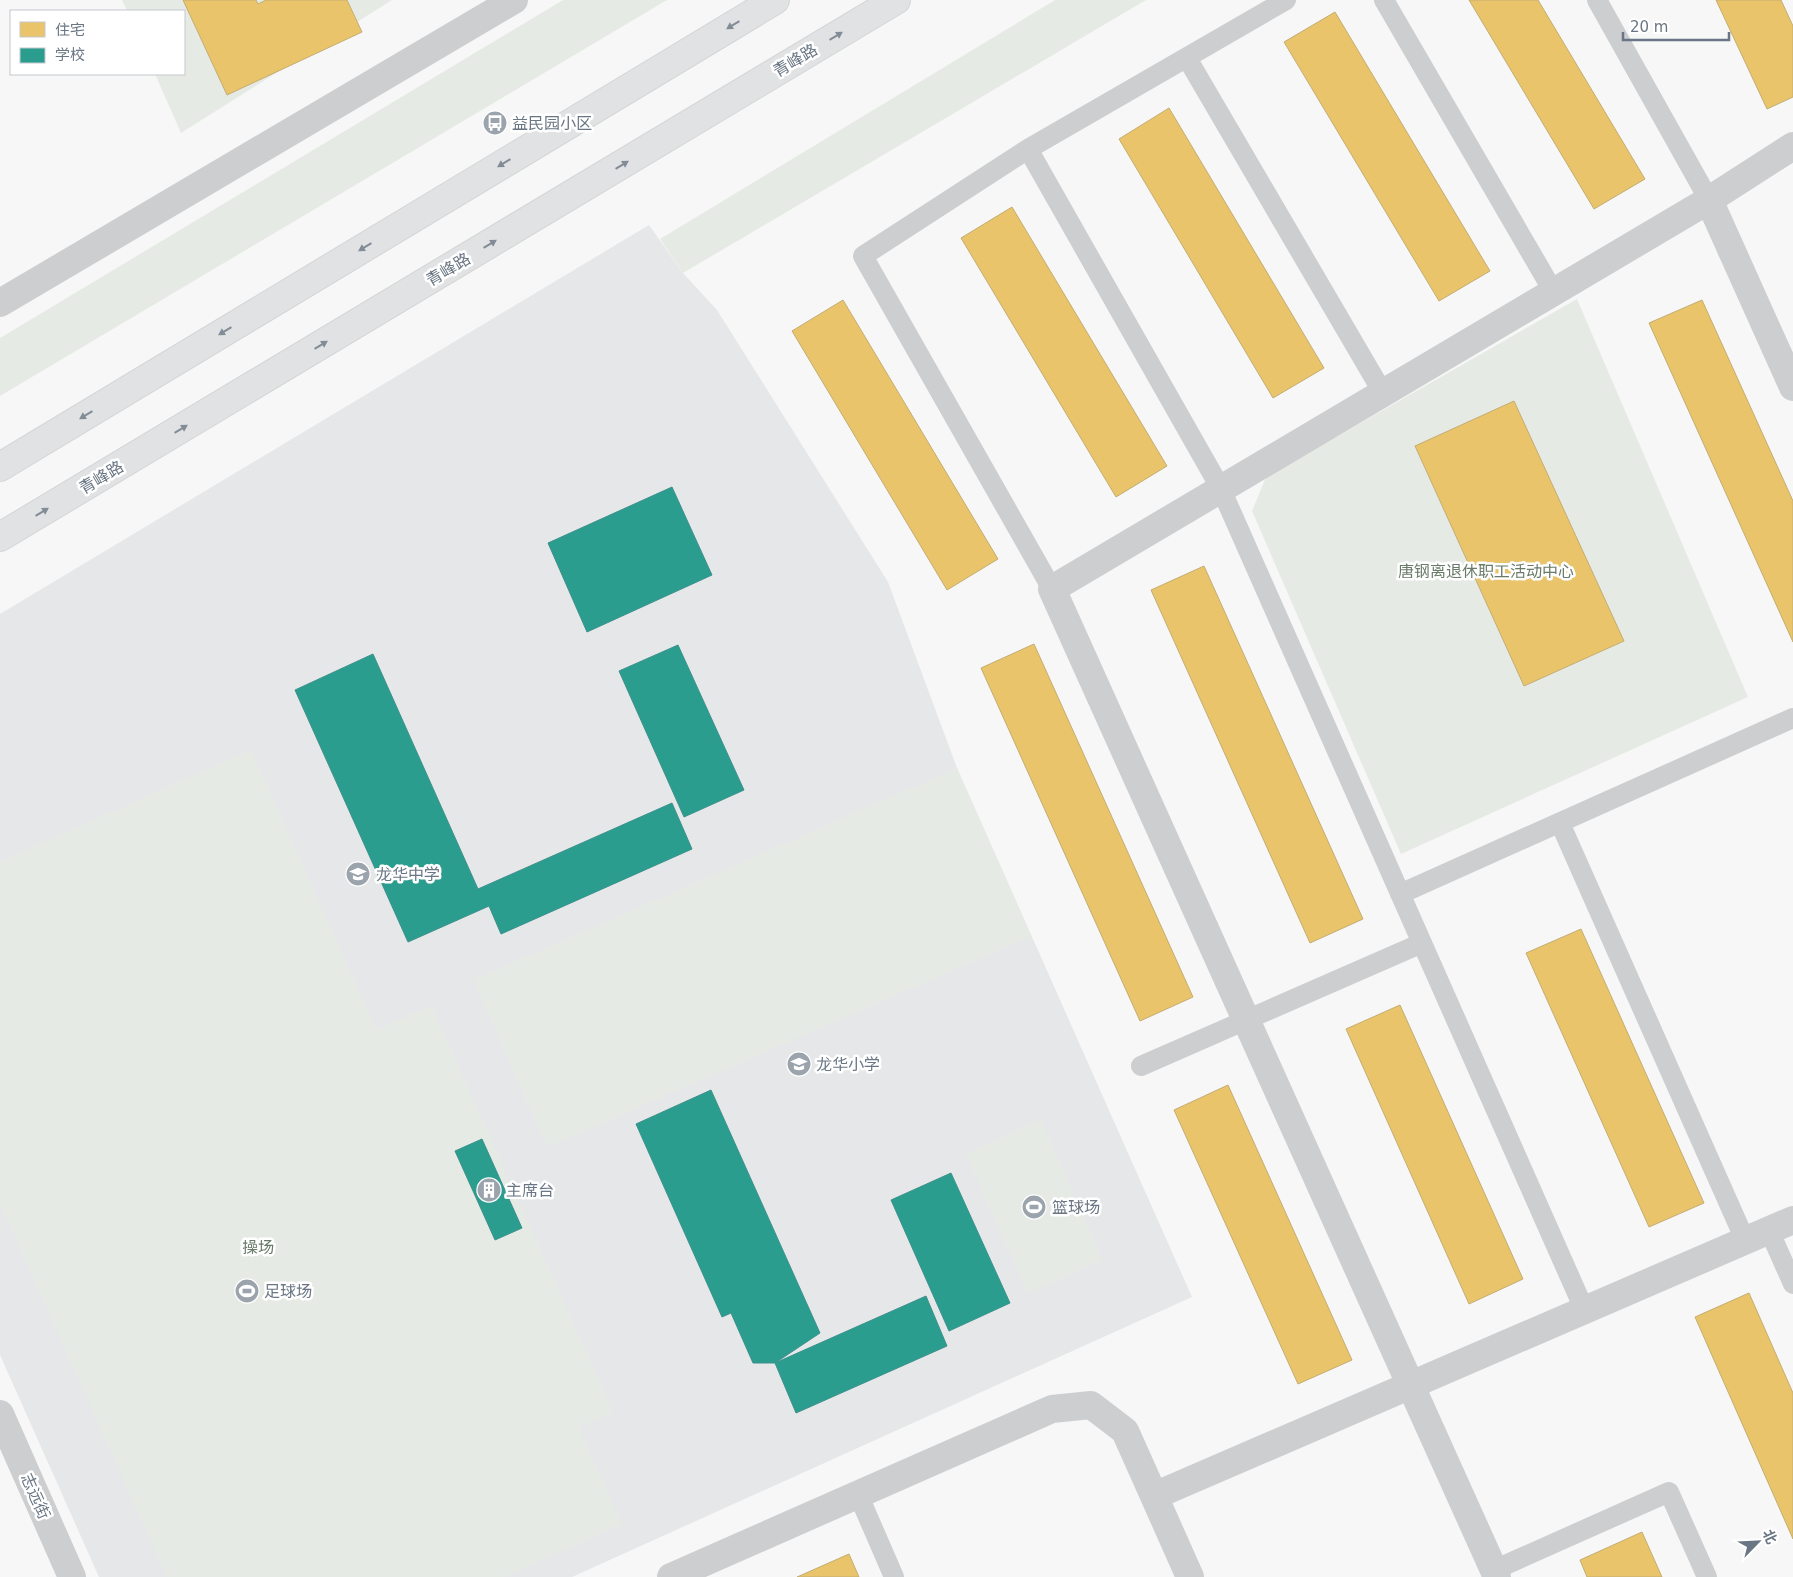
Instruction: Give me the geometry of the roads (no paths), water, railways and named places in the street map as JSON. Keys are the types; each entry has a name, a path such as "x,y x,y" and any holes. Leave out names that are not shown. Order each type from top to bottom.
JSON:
{"main road":[{"path":"0,467 774,0"},
{"name":"青峰路","path":"0,537 896,0"}],"street":[{"path":"0,303 514,0"},
{"path":"1496,1574 1052,589 1709,200 1793,146"},
{"path":"1709,200 1793,386"},
{"path":"1154,1496 1769,1230"},
{"path":"671,1577 699,1571 858,1494 1052,1408 1091,1405 1125,1431 1190,1577"},
{"name":"志远街","path":"0,1414 65,1575"}],"lane":[{"path":"1052,589 863,256 1028,149 1286,0"},
{"path":"1384,0 1553,291"},
{"path":"1597,0 1709,200"},
{"path":"1187,58 1383,393"},
{"path":"1028,149 1221,489 1584,1309"},
{"path":"1400,894 1793,718"},
{"path":"1560,823 1769,1230 1793,1284"},
{"path":"1140,1066 1422,943"},
{"path":"1496,1574 1669,1492 1707,1577"},
{"path":"858,1494 894,1577"}],"place":[{"name":"益民园小区","path":"495,123"},
{"name":"龙华中学","path":"358,874"},
{"name":"龙华小学","path":"799,1064"},
{"name":"主席台","path":"489,1190"},
{"name":"篮球场","path":"1034,1207"},
{"name":"足球场","path":"247,1291"}],"park label":[{"name":"唐钢离退休职工活动中心","path":"1486,571"},
{"name":"操场","path":"258,1247"}]}
